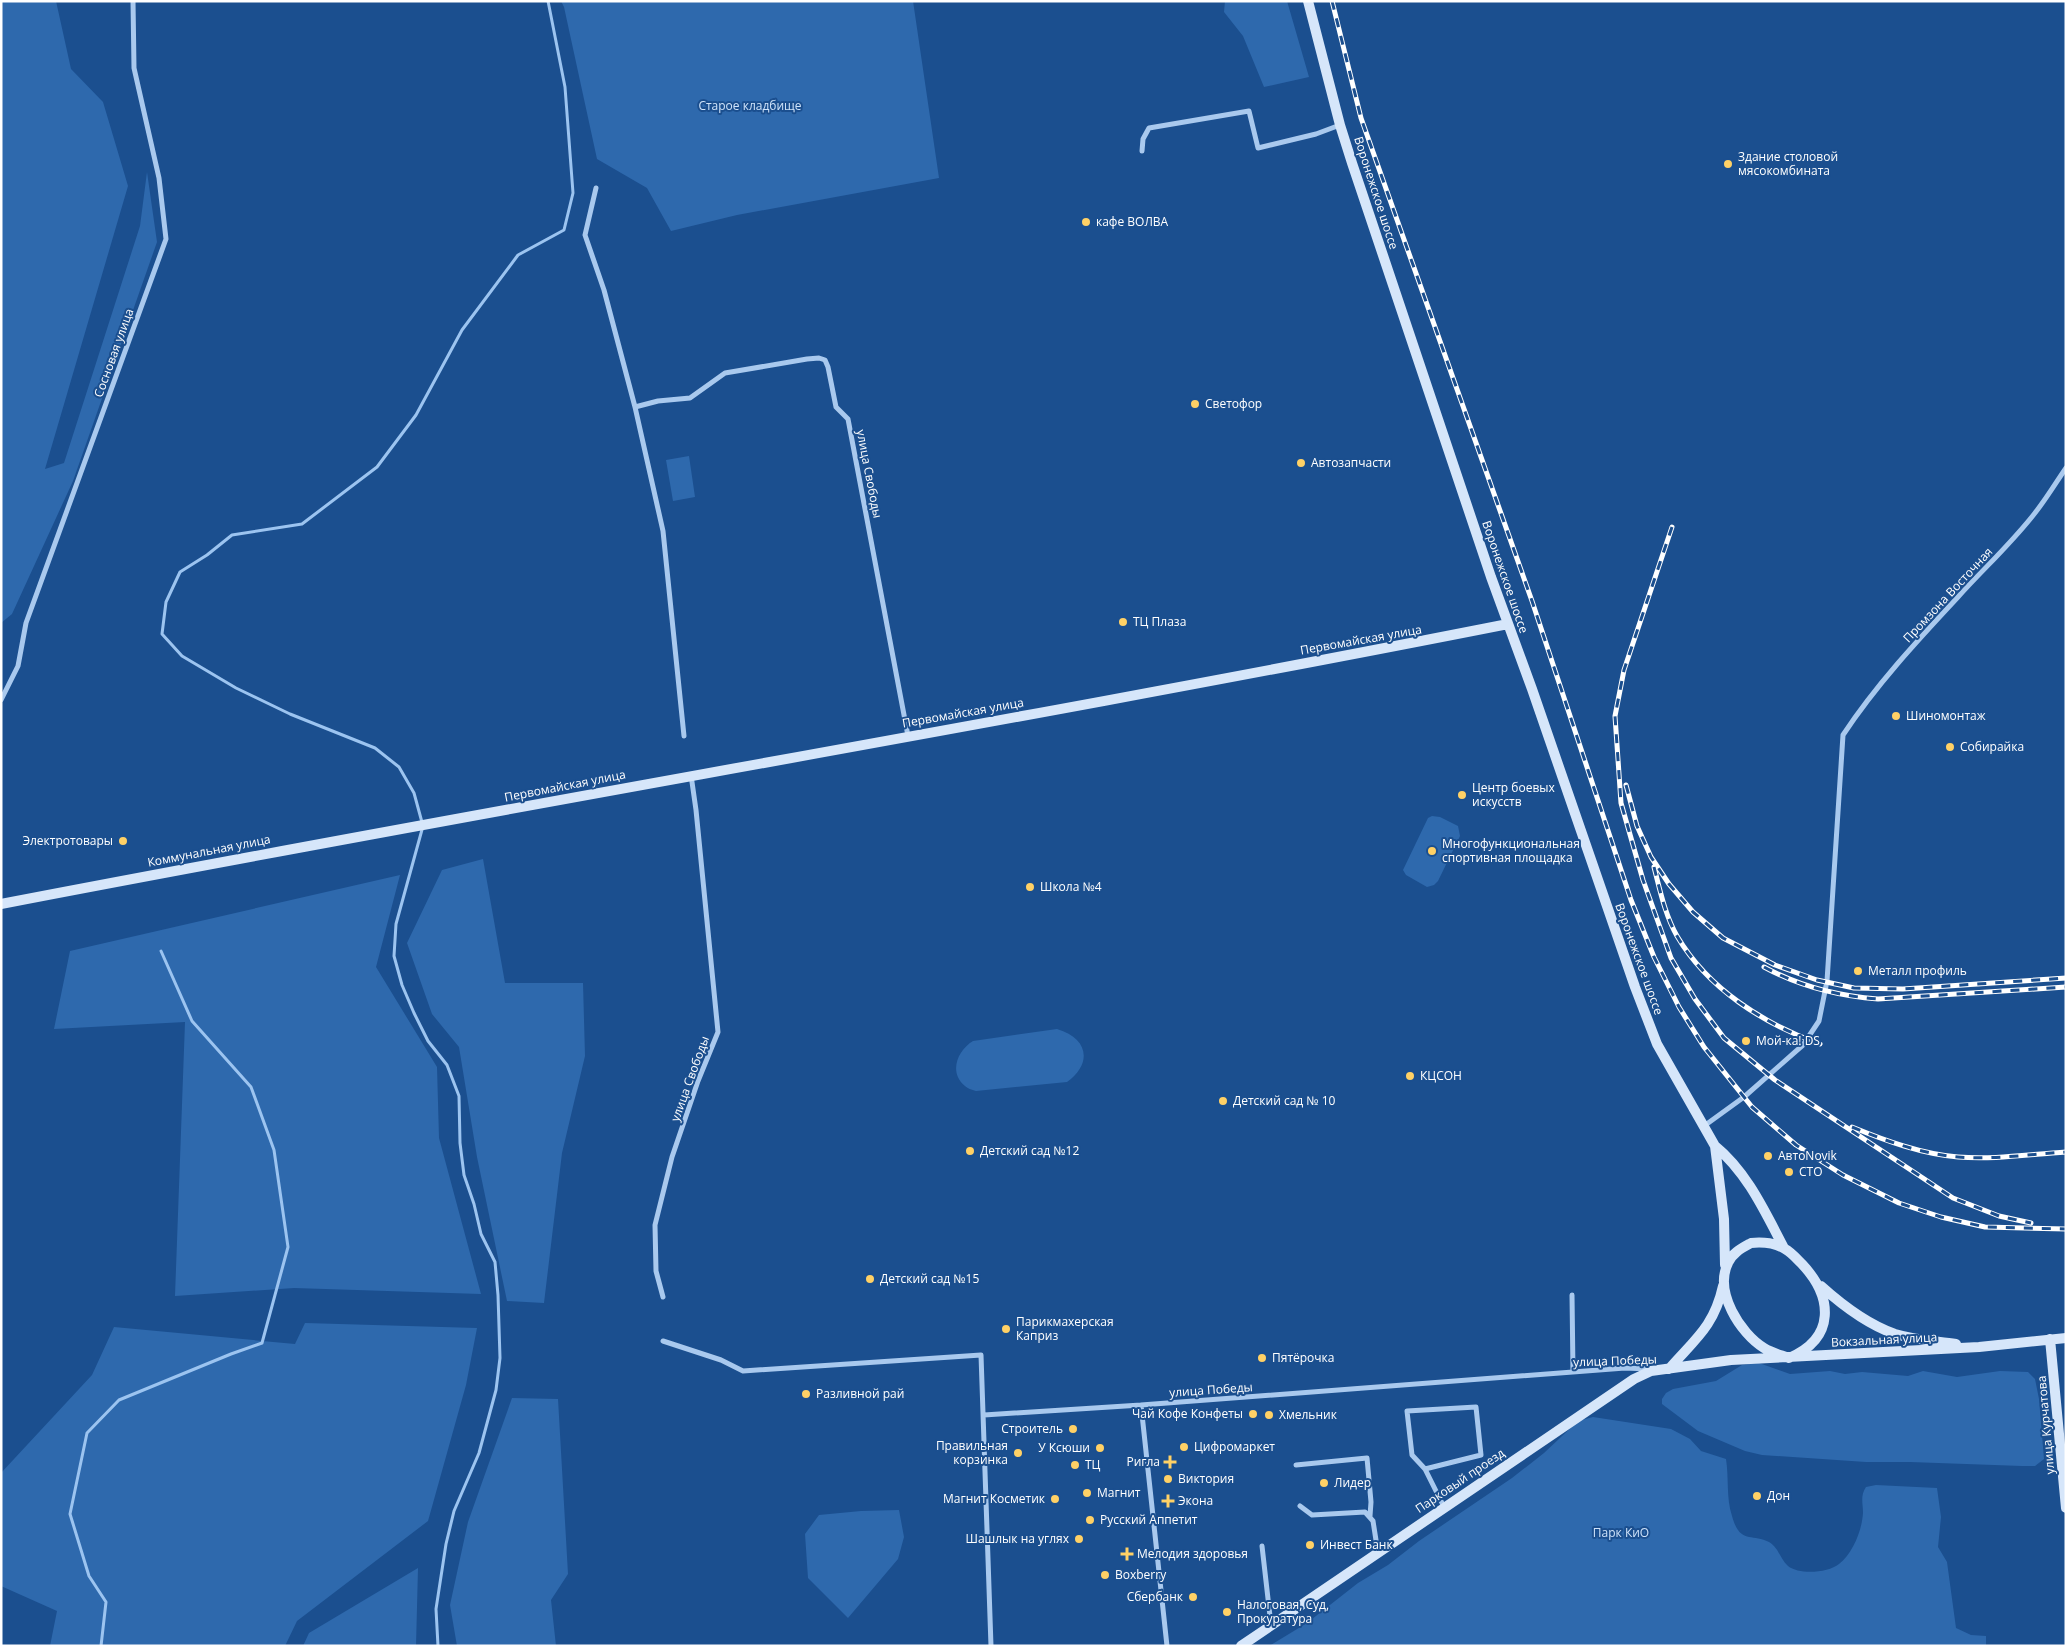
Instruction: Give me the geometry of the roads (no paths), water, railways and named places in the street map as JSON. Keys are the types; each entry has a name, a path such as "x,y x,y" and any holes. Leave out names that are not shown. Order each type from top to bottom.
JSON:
{"street":[{"name":"Сосновая улица","path":"1,700 18,666 26,622 166,239 159,178 134,68 133,1"},
{"name":"Воронежское шоссе","path":"1308,1 1340,125 1508,624 1657,1044 1715,1146 1752,1189 1784,1248"},
{"path":"1142,152 1143,139 1149,128 1249,111 1258,148 1316,134 1340,125"},
{"path":"596,188 585,235 604,290 635,407 663,531 684,736"},
{"name":"улица Свободы","path":"635,407 658,401 690,398 725,373 808,358 825,360 836,407 848,418 908,736"},
{"name":"Промзона Восточная","path":"1704,1126 1744,1097 1803,1045 1819,1021 1827,981 1843,735 1864,704 1890,672 1958,596 1995,559 2038,509 2066,468"},
{"name":"Первомайская улица","path":"423,826 1508,624"},
{"name":"улица Свободы","path":"663,1297 656,1270 655,1225 672,1157 698,1081 718,1032 696,810 690,776"},
{"name":"Коммунальная улица","path":"1,904 295,847 423,826"},
{"name":"Воронежское шоссе","path":"1715,1146 1726,1234 1724,1275"},
{"path":"1669,1369 1709,1324 1718,1305 1724,1275 1730,1258 1751,1243 1769,1244 1784,1248 1815,1280 1825,1302 1824,1320 1818,1336 1807,1348 1790,1358 1766,1349 1749,1336 1741,1326 1729,1302 1724,1284 1724,1275"},
{"name":"Вокзальная улица","path":"1815,1280 1840,1304 1894,1333 1916,1339 1979,1348"},
{"path":"1572,1295 1573,1372"},
{"name":"Вокзальная улица","path":"1790,1358 1979,1348 2066,1338"},
{"name":"улица Курчатова","path":"2050,1339 2066,1508"},
{"path":"663,1341 721,1360 743,1371 981,1355 992,1646"},
{"name":"Парковый проезд","path":"1241,1646 1634,1379 1651,1371 1730,1360 1790,1358"},
{"name":"улица Победы","path":"984,1415 1573,1372 1669,1369"},
{"path":"1141,1405 1167,1646"},
{"path":"1425,1469 1480,1455 1476,1407 1407,1411 1412,1455 1425,1469 1444,1507"},
{"path":"1296,1465 1366,1458 1371,1502 1370,1516"},
{"path":"1300,1506 1312,1515 1365,1512 1373,1522 1378,1553"},
{"path":"1262,1546 1271,1625"}],"waterway":[{"path":"438,1646 436,1609 446,1544 454,1511 479,1453 496,1390 500,1358 495,1262 481,1234 474,1204 464,1175 460,1143 459,1096 447,1065 428,1041 414,1013 402,985 394,956 396,924 423,826 414,793 399,767 375,748 290,714 236,688 182,656 162,634 166,602 180,572 207,555 232,535 302,524 377,467 416,415 462,330 518,255 564,230 573,193 565,87 548,1"},
{"path":"101,1646 106,1602 89,1576 70,1514 87,1433 119,1400 262,1343 288,1247 274,1150 251,1087 192,1021 161,951"}],"railway":[{"path":"1332,1 1361,118 1532,601 1631,900 1654,957 1679,1007 1704,1047 1752,1107 1796,1145 1843,1175 1899,1203 1941,1217 1985,1227 2066,1229"},
{"path":"1672,527 1624,670 1615,716 1621,803 1643,880 1671,958 1695,999 1724,1038 1775,1080 1953,1198 1999,1216 2031,1223"},
{"path":"1626,785 1637,826 1651,857 1669,884 1693,912 1723,938 1775,965 1817,980 1854,988 1903,989 2066,978"},
{"path":"1654,867 1669,920 1690,955 1705,972 1721,988 1758,1015 1799,1036 1820,1044"},
{"path":"1764,967 1791,980 1819,989 1878,999 2066,987"},
{"path":"1852,1127 1904,1146 1958,1157 1985,1158 2066,1152"}],"place":[{"name":"Здание столовой мясокомбината","path":"1728,164"},
{"name":"кафе ВОЛВА","path":"1086,222"},
{"name":"Светофор","path":"1195,404"},
{"name":"Автозапчасти","path":"1301,463"},
{"name":"ТЦ Плаза","path":"1123,622"},
{"name":"Шиномонтаж","path":"1896,716"},
{"name":"Собирайка","path":"1950,747"},
{"name":"Центр боевых искусств","path":"1462,795"},
{"name":"Электротовары","path":"123,841"},
{"name":"Многофункциональная спортивная площадка","path":"1432,851"},
{"name":"Школа №4","path":"1030,887"},
{"name":"Металл профиль","path":"1858,971"},
{"name":"Мой-ка! DS","path":"1746,1041"},
{"name":"КЦСОН","path":"1410,1076"},
{"name":"Детский сад № 10","path":"1223,1101"},
{"name":"Детский сад №12","path":"970,1151"},
{"name":"АвтоNovik","path":"1768,1156"},
{"name":"СТО","path":"1789,1172"},
{"name":"Детский сад №15","path":"870,1279"},
{"name":"Парикмахерская Каприз","path":"1006,1329"},
{"name":"Пятёрочка","path":"1262,1358"},
{"name":"Разливной рай","path":"806,1394"},
{"name":"Чай Кофе Конфеты","path":"1253,1414"},
{"name":"Хмельник","path":"1269,1415"},
{"name":"Строитель","path":"1073,1429"},
{"name":"Цифромаркет","path":"1184,1447"},
{"name":"У Ксюши","path":"1100,1448"},
{"name":"Правильная корзинка","path":"1018,1453"},
{"name":"Ригла","path":"1170,1462"},
{"name":"ТЦ","path":"1075,1465"},
{"name":"Виктория","path":"1168,1479"},
{"name":"Лидер","path":"1324,1483"},
{"name":"Магнит","path":"1087,1493"},
{"name":"Дон","path":"1757,1496"},
{"name":"Магнит Косметик","path":"1055,1499"},
{"name":"Экона","path":"1168,1501"},
{"name":"Русский Аппетит","path":"1090,1520"},
{"name":"Шашлык на углях","path":"1079,1539"},
{"name":"Инвест Банк","path":"1310,1545"},
{"name":"Мелодия здоровья","path":"1127,1554"},
{"name":"Boxberry","path":"1105,1575"},
{"name":"Сбербанк","path":"1193,1597"},
{"name":"Налоговая, Суд, Прокуратура","path":"1227,1612"}],"park label":[{"name":"Старое кладбище","path":"750,106"},
{"name":"Парк КиО","path":"1621,1533"}]}
